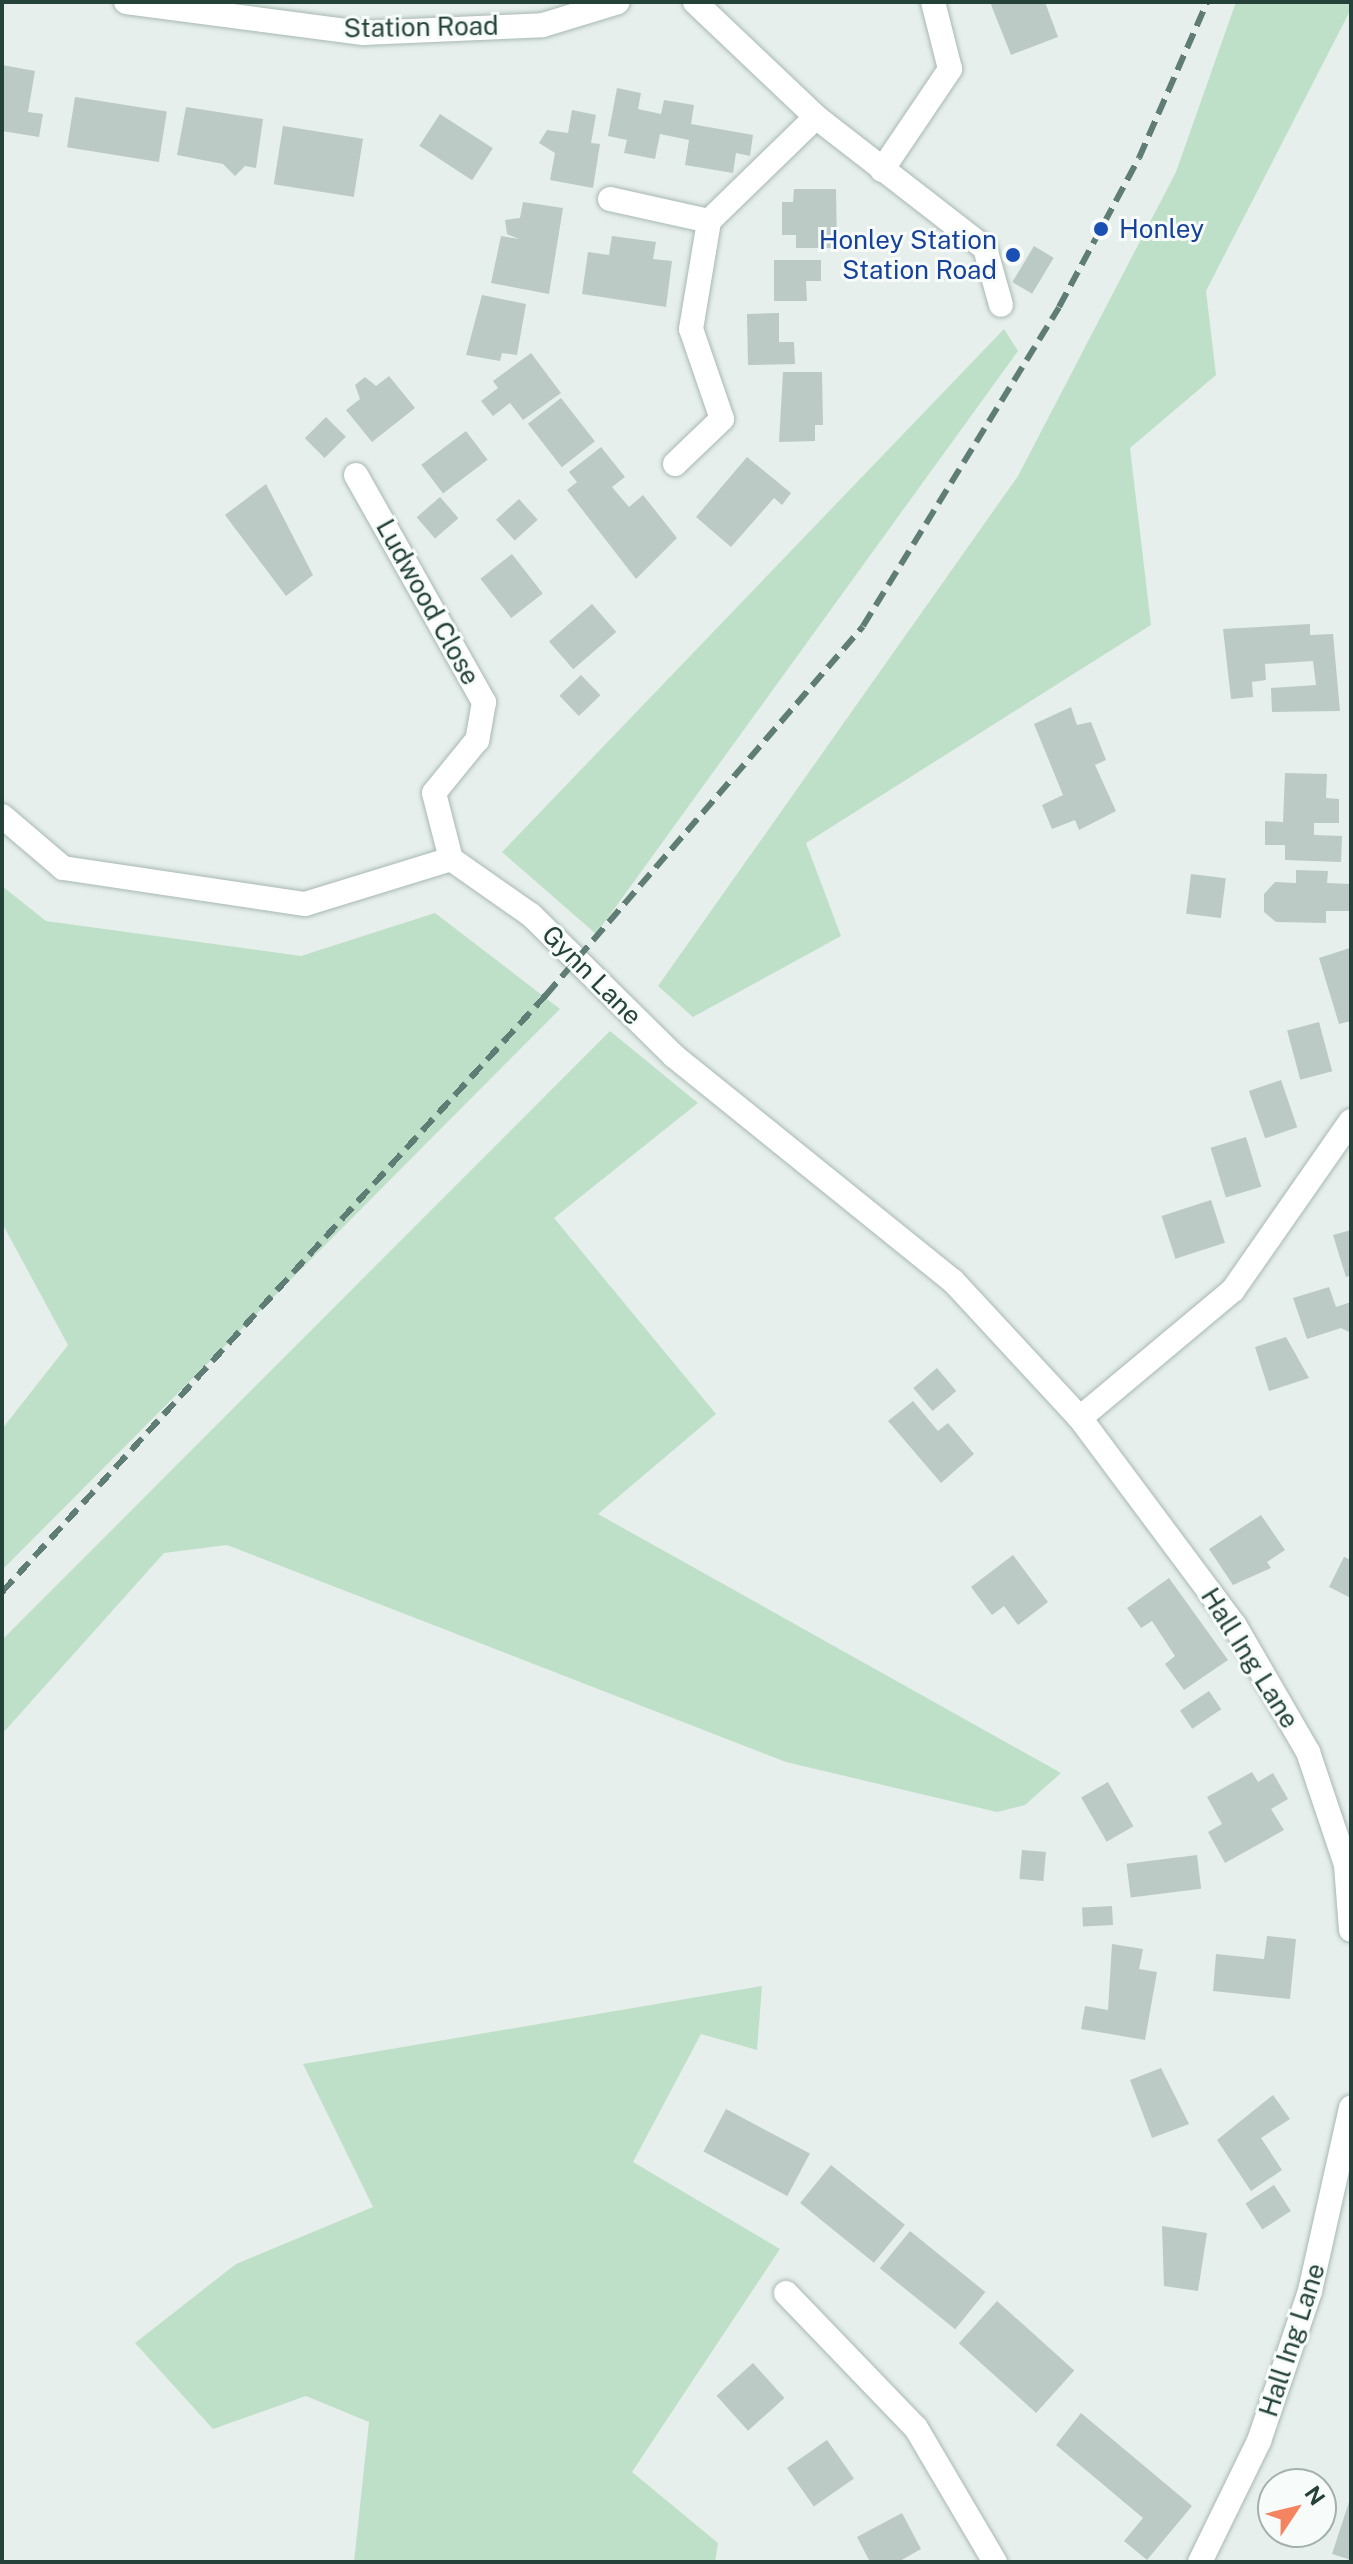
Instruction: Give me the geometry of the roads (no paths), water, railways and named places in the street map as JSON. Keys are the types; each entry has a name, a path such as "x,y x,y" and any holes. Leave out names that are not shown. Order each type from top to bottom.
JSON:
{"street":[{"name":"Station Road","path":"126,2 363,33 543,25 618,2"},
{"path":"695,2 816,117 985,248 1001,305"},
{"path":"882,170 950,69 933,2"},
{"path":"675,464 722,419 691,329 709,221 816,117"},
{"path":"610,199 709,221"},
{"name":"Ludwood Close","path":"356,475 484,702 477,740 434,793 451,859"},
{"path":"2,816 63,868 305,904 451,859"},
{"name":"Gynn Lane","path":"451,859 531,915 674,1056 953,1281 1080,1418"},
{"path":"1080,1418 1233,1290 1351,1121"},
{"name":"Hall Ing Lane","path":"1080,1418 1235,1626 1308,1752 1346,1865 1351,1930"},
{"name":"Hall Ing Lane","path":"1200,2562 1259,2441 1310,2291 1351,2108"},
{"path":"786,2293 916,2428 995,2562"}],"railway":[{"path":"2,1592 546,995 863,626 1059,307 1139,158 1207,2"}],"place":[{"name":"Honley","path":"1101,229"},
{"name":"Honley Station Station Road","path":"1013,255"}]}
